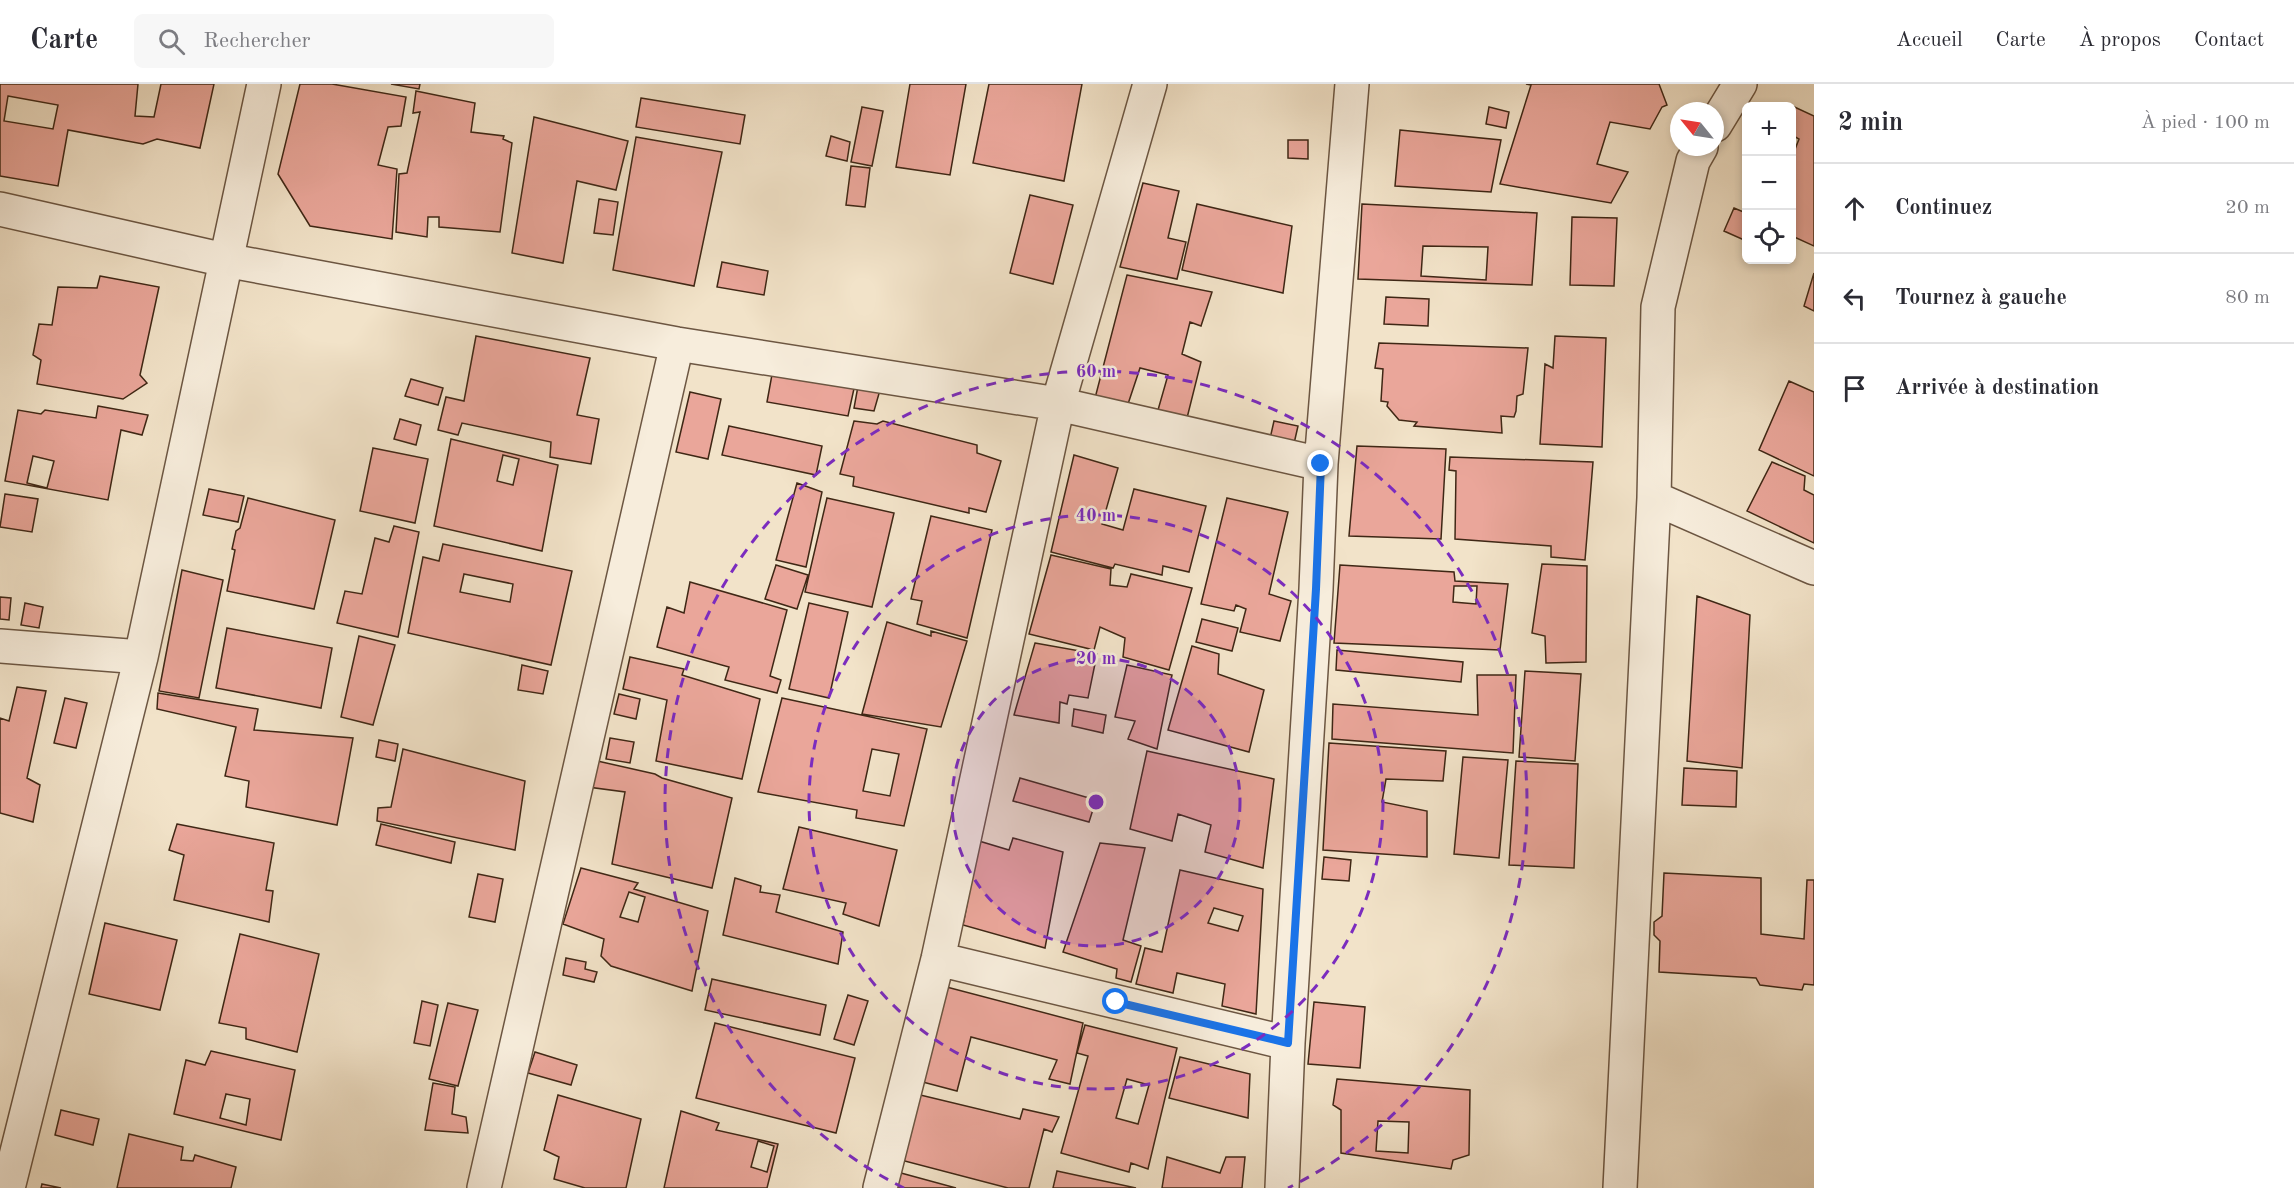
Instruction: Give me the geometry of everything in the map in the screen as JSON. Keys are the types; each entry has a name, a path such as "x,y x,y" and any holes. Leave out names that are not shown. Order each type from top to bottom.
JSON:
{"street":[{"path":"9,1188 141,657 264,84"},
{"path":"880,1188 939,959 1058,404 1150,84"},
{"path":"1283,1188 1288,1043 1315,601 1321,464 1352,84"},
{"path":"1724,110 1740,84"},
{"path":"1620,1188 1654,498 1658,307 1696,156"},
{"path":"0,209 225,260 677,344 1058,404 1321,464"},
{"path":"484,1188 677,344"},
{"path":"1654,498 1814,568"},
{"path":"0,646 141,657"},
{"path":"939,959 1288,1043"}],"building":[{"path":"0,84 138,84 135,116 154,117 161,84 214,84 200,148 157,139 143,144 68,130 58,186 0,176","holes":["8,96 58,105 53,129 4,121"]},
{"path":"300,84 332,84 406,97 401,126 388,127 378,165 397,169 392,239 310,226 278,174"},
{"path":"391,84 420,84 419,89"},
{"path":"910,84 966,84 950,175 896,167"},
{"path":"989,84 1082,84 1064,181 973,163"},
{"path":"1526,84 1659,84 1667,105 1662,107 1650,129 1610,122 1597,164 1628,172 1611,203 1500,184 1531,85"},
{"path":"416,91 475,103 471,132 504,136 503,139 512,143 500,232 439,227 439,217 428,217 427,237 396,232 399,174 407,173 420,112 413,113"},
{"path":"641,98 745,115 740,144 636,127"},
{"path":"862,107 883,111 872,166 851,162"},
{"path":"1489,107 1509,112 1506,128 1486,124"},
{"path":"1796,108 1814,116 1814,246 1796,238 1796,147 1799,139 1796,137"},
{"path":"534,117 628,141 616,190 577,181 563,263 512,253"},
{"path":"1400,130 1501,140 1491,192 1395,186"},
{"path":"831,136 850,142 847,161 826,156"},
{"path":"636,137 722,152 694,286 613,270"},
{"path":"1288,140 1308,140 1308,159 1288,158"},
{"path":"851,166 870,168 865,207 846,205"},
{"path":"1143,183 1179,191 1168,238 1186,242 1177,279 1120,267"},
{"path":"1030,195 1073,205 1053,284 1010,273"},
{"path":"599,199 618,202 613,235 594,233"},
{"path":"1197,204 1292,226 1283,293 1182,270"},
{"path":"1362,204 1537,213 1532,285 1358,279","holes":["1423,246 1488,247 1486,280 1421,276"]},
{"path":"1734,208 1742,211 1742,239 1724,231"},
{"path":"1572,217 1617,218 1614,286 1570,285"},
{"path":"722,262 768,271 764,295 717,287"},
{"path":"1814,273 1814,311 1804,306"},
{"path":"1127,275 1212,292 1201,326 1190,322 1182,354 1201,362 1185,426 1156,417 1168,375 1140,368 1126,410 1094,402"},
{"path":"100,276 159,287 140,375 147,383 123,399 37,384 41,360 33,355 39,324 52,325 58,287 97,288"},
{"path":"1386,297 1429,299 1428,326 1384,324"},
{"path":"476,336 590,358 577,415 599,419 591,464 550,457 551,442 462,423 458,435 438,430 446,397 464,401"},
{"path":"1555,336 1606,338 1602,447 1540,444 1545,364 1553,368"},
{"path":"1379,343 1528,348 1523,394 1517,396 1514,417 1501,416 1502,433 1414,426 1417,422 1399,420 1387,406 1388,402 1381,401 1383,369 1375,368"},
{"path":"773,369 855,384 848,416 767,402"},
{"path":"411,379 443,388 438,405 405,396"},
{"path":"1789,381 1814,392 1814,476 1759,450"},
{"path":"858,386 880,390 874,411 854,408"},
{"path":"690,392 721,399 708,459 676,452"},
{"path":"98,406 148,415 142,435 121,430 108,500 5,481 18,410 41,414 45,410 96,418","holes":["33,456 54,461 47,488 27,483"]},
{"path":"400,419 421,425 416,445 394,439"},
{"path":"854,421 877,424 883,421 977,445 977,453 1001,461 986,512 969,508 969,513 853,486 854,477 840,474"},
{"path":"1274,421 1298,426 1293,448 1269,443"},
{"path":"729,426 822,446 816,475 722,455"},
{"path":"451,439 558,465 542,551 434,526","holes":["503,455 519,459 513,485 497,481"]},
{"path":"1357,446 1446,449 1441,539 1349,536"},
{"path":"373,448 428,459 415,523 360,511"},
{"path":"1074,455 1118,468 1102,524 1123,530 1134,489 1206,506 1189,572 1163,566 1162,575 1115,564 1113,568 1051,552"},
{"path":"1450,457 1593,462 1585,560 1551,557 1551,546 1455,539 1456,471 1449,470"},
{"path":"1772,462 1805,476 1804,490 1814,495 1814,543 1747,511"},
{"path":"797,483 822,492 806,567 776,560"},
{"path":"209,489 244,496 238,522 203,515"},
{"path":"5,494 38,499 32,532 0,527"},
{"path":"248,498 335,520 314,609 227,591 235,550 232,549 236,531 240,528"},
{"path":"827,498 894,513 872,607 805,592"},
{"path":"1227,498 1288,512 1269,594 1291,601 1280,641 1240,632 1246,609 1236,605 1234,611 1201,604"},
{"path":"931,516 992,530 967,638 917,624 922,601 911,599"},
{"path":"394,526 419,532 398,637 337,623 345,591 362,594 375,538 389,542"},
{"path":"443,544 572,571 551,665 408,633 423,557 439,561","holes":["464,574 513,584 510,602 460,592"]},
{"path":"1051,555 1111,569 1110,585 1127,587 1131,574 1192,588 1169,670 1123,657 1125,638 1100,627 1094,650 1029,634"},
{"path":"1542,564 1587,566 1586,662 1546,663 1545,636 1532,633"},
{"path":"776,565 808,575 797,609 765,599"},
{"path":"1340,565 1454,572 1455,581 1508,584 1500,650 1334,643","holes":["1454,586 1477,586 1476,604 1453,602"]},
{"path":"182,570 223,580 199,698 159,691"},
{"path":"690,582 787,610 770,676 781,680 777,693 725,680 729,667 657,647 667,607 684,613"},
{"path":"1697,596 1750,615 1742,768 1687,761"},
{"path":"0,597 11,598 9,620 0,619"},
{"path":"25,603 43,607 39,628 21,625"},
{"path":"809,603 848,612 829,698 789,689"},
{"path":"1202,619 1238,628 1232,651 1196,642"},
{"path":"887,622 931,636 931,631 967,641 941,727 862,714"},
{"path":"227,628 332,648 321,708 216,688"},
{"path":"359,636 395,645 373,725 341,717"},
{"path":"1035,643 1097,654 1088,698 1069,695 1067,704 1060,702 1059,723 1014,715"},
{"path":"1192,646 1219,654 1218,674 1264,690 1249,752 1168,730"},
{"path":"1337,650 1463,662 1461,682 1336,670"},
{"path":"630,657 684,669 682,675 760,699 742,779 656,761 667,700 623,689"},
{"path":"522,665 548,671 543,694 518,690"},
{"path":"1127,665 1172,675 1157,749 1128,739 1135,721 1115,717"},
{"path":"1525,671 1581,674 1575,761 1519,757"},
{"path":"1477,675 1516,675 1513,753 1332,739 1333,704 1478,715"},
{"path":"17,687 46,691 27,778 40,785 33,822 0,813 0,718 9,721"},
{"path":"158,693 258,709 254,730 353,738 337,825 246,807 249,781 225,776 236,727 157,709"},
{"path":"619,694 640,699 636,719 614,714"},
{"path":"65,698 87,703 76,748 54,743"},
{"path":"782,698 927,729 904,826 856,818 857,810 758,792","holes":["872,749 899,754 890,796 863,791"]},
{"path":"1074,709 1106,715 1103,733 1072,726"},
{"path":"610,738 634,742 630,763 606,759"},
{"path":"379,740 398,744 395,761 376,757"},
{"path":"1329,743 1446,751 1443,781 1386,779 1382,802 1427,811 1427,857 1323,850"},
{"path":"403,749 525,781 515,850 377,821 378,808 391,807"},
{"path":"1147,751 1274,779 1263,868 1205,852 1211,825 1178,814 1172,841 1130,829"},
{"path":"1463,757 1508,760 1499,858 1454,854"},
{"path":"593,760 655,774 732,798 712,888 612,864 625,792 588,787"},
{"path":"1516,761 1578,764 1574,868 1509,865"},
{"path":"1684,768 1737,771 1736,807 1682,805"},
{"path":"1020,778 1096,800 1089,822 1013,801"},
{"path":"177,824 274,843 266,890 273,891 269,922 174,900 184,855 169,850"},
{"path":"381,824 455,842 451,863 376,845"},
{"path":"799,827 897,850 879,926 843,914 846,903 783,889"},
{"path":"1013,838 1063,852 1045,948 963,925 979,841 1009,850"},
{"path":"1100,843 1145,848 1123,940 1141,946 1131,982 1116,978 1117,969 1063,952"},
{"path":"1324,857 1351,860 1349,881 1322,879"},
{"path":"581,868 638,883 634,889 708,911 692,991 611,966 601,956 604,939 563,924","holes":["629,892 645,897 638,922 620,917"]},
{"path":"1180,870 1263,889 1256,1014 1222,1006 1225,984 1177,973 1173,993 1136,984 1145,948 1162,952","holes":["1214,908 1243,916 1238,931 1208,923"]},
{"path":"1664,873 1761,878 1761,934 1804,939 1807,880 1814,880 1814,985 1804,984 1802,990 1760,985 1756,978 1659,972 1660,941 1654,935 1654,922 1662,916"},
{"path":"478,874 503,879 495,922 469,917"},
{"path":"735,878 761,886 760,892 780,895 776,912 843,932 838,964 723,935"},
{"path":"105,923 177,940 160,1010 89,994"},
{"path":"240,934 319,954 297,1052 246,1039 246,1028 219,1023"},
{"path":"566,958 586,962 585,969 597,972 594,982 563,975"},
{"path":"712,979 826,1005 820,1035 705,1010"},
{"path":"939,985 1083,1023 1070,1084 1049,1079 1057,1060 971,1037 957,1091 915,1080"},
{"path":"848,995 868,1001 854,1045 834,1039"},
{"path":"422,1001 438,1005 430,1046 414,1043"},
{"path":"1314,1002 1365,1007 1360,1068 1308,1064"},
{"path":"448,1003 478,1010 458,1086 429,1079"},
{"path":"715,1023 855,1058 836,1133 696,1098"},
{"path":"1085,1025 1177,1048 1148,1169 1131,1163 1129,1172 1061,1153 1088,1056 1077,1053","holes":["1127,1079 1149,1085 1138,1124 1116,1118"]},
{"path":"211,1051 295,1070 281,1140 174,1114 186,1060 205,1065","holes":["226,1094 250,1099 246,1125 220,1118"]},
{"path":"535,1052 577,1065 571,1085 528,1073"},
{"path":"1180,1057 1250,1074 1248,1118 1169,1098"},
{"path":"1337,1079 1470,1090 1469,1155 1453,1160 1451,1169 1341,1153 1341,1110 1333,1105","holes":["1378,1121 1409,1122 1408,1153 1376,1151"]},
{"path":"433,1083 455,1087 452,1114 466,1117 468,1133 425,1130"},
{"path":"912,1093 1020,1119 1023,1109 1059,1117 1052,1132 1044,1129 1029,1188 1008,1188 897,1159"},
{"path":"558,1095 641,1119 626,1188 585,1188 554,1179 559,1157 544,1150"},
{"path":"61,1110 99,1119 93,1145 55,1135"},
{"path":"681,1111 719,1123 716,1130 778,1144 767,1188 664,1188","holes":["758,1141 774,1146 767,1172 751,1167"]},
{"path":"129,1134 183,1147 181,1160 193,1161 195,1155 236,1167 231,1188 117,1188"},
{"path":"1167,1157 1220,1173 1226,1157 1245,1157 1242,1188 1162,1188"},
{"path":"1057,1171 1136,1188 1053,1188"},
{"path":"901,1173 956,1188 897,1188"},
{"path":"42,1184 61,1188 41,1188"}],"route":[{"path":"1116,1002 1288,1043 1316,589 1321,464"}]}
